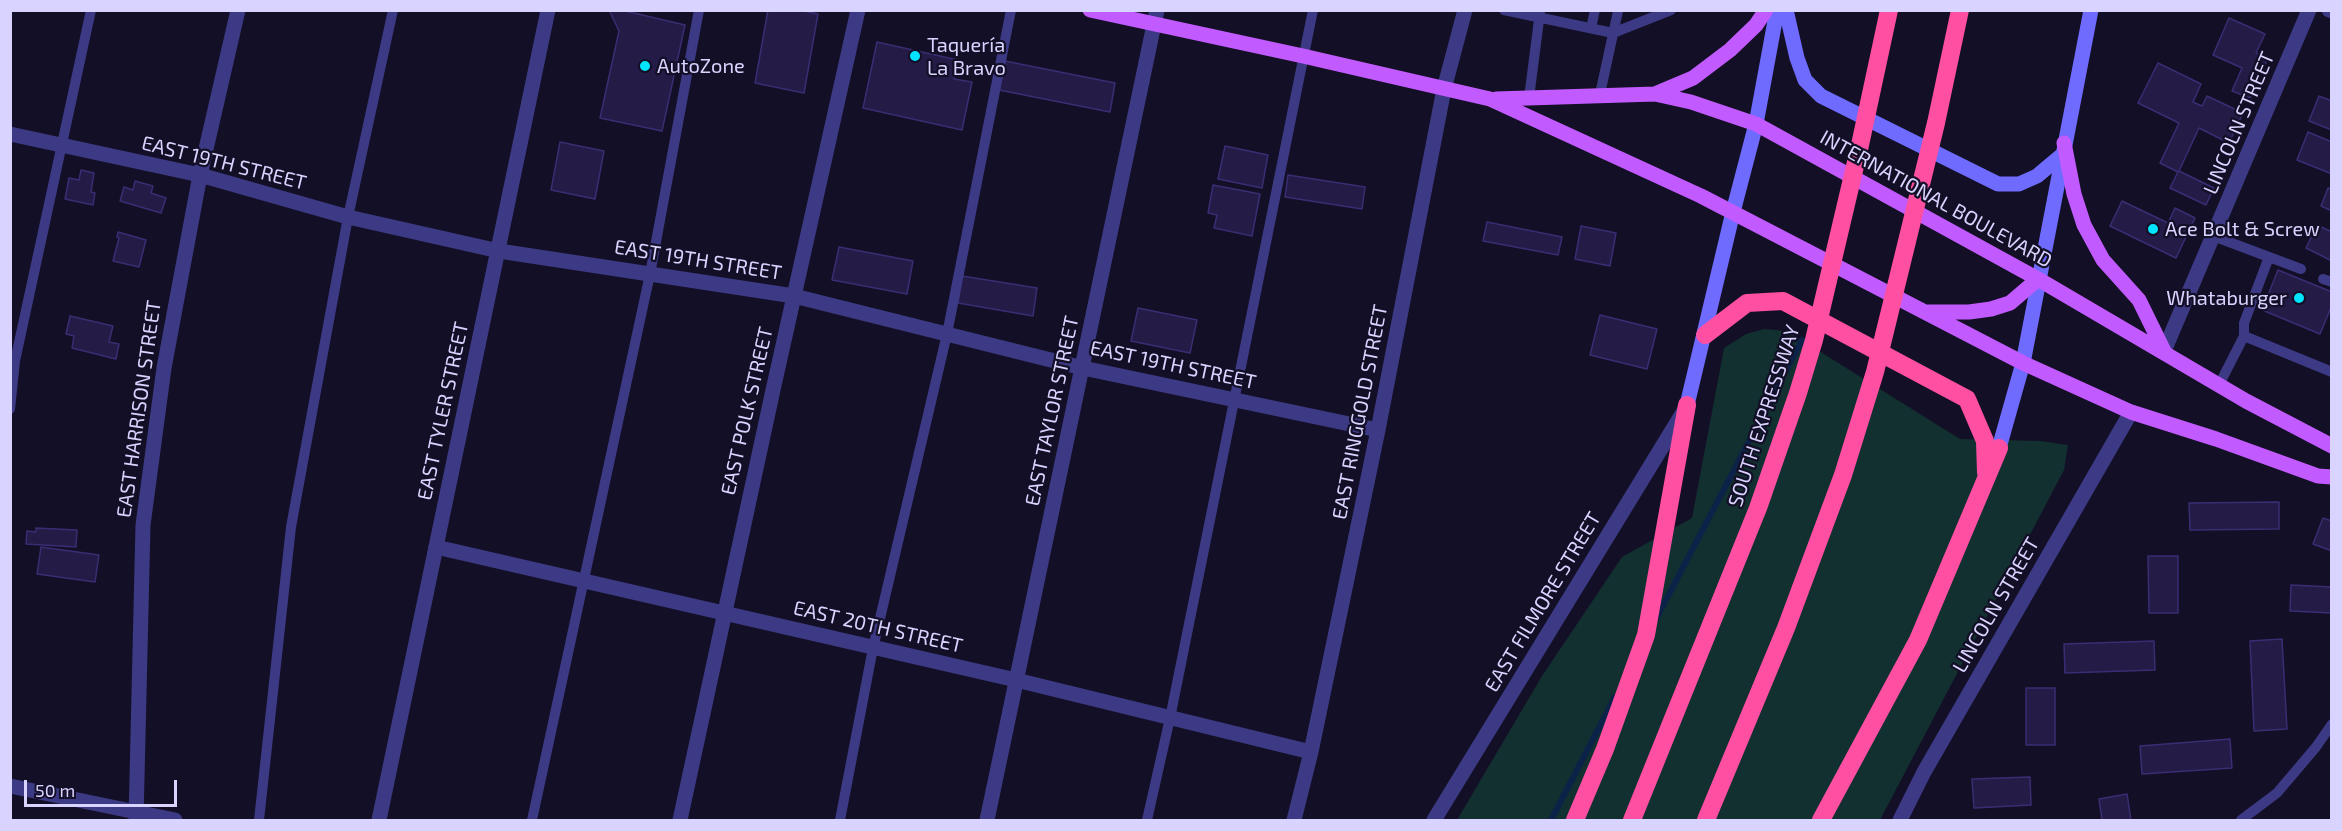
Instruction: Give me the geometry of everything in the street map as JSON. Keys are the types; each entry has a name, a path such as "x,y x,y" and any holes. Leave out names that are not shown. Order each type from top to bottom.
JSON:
{"highway":[{"name":"SOUTH EXPRESSWAY","path":"1632,820 1758,508 1798,393 1827,282 1889,10"},
{"path":"1706,820 1786,628 1843,475 1875,372 1936,123 1960,10"},
{"path":"1705,335 1747,303 1783,301 1966,399 1992,445 1987,478 1918,640 1821,820"},
{"path":"1575,820 1605,749 1646,636 1687,405"}],"main road":[{"name":"INTERNATIONAL BOULEVARD","path":"1090,10 1155,18 1303,56 1490,99 1645,169 1733,212 2023,363 2131,412 2216,439 2318,476 2331,477"},
{"path":"1655,94 1693,78 1730,50 1756,25 1766,10"},
{"path":"1687,405 1756,124 1777,10"},
{"path":"1786,10 1797,58 1805,80 1821,96 1998,184 2019,184 2037,176 2063,149"},
{"path":"1992,445 2023,363 2091,10"},
{"name":"INTERNATIONAL BOULEVARD","path":"1490,99 1655,94 1691,102 1756,124 2038,279 2219,385 2331,446"},
{"path":"2063,149 2084,225 2103,260 2139,300 2164,351"},
{"path":"1926,312 1969,312 1991,309 2010,303 2038,279"}],"street":[{"name":"EAST HARRISON STREET","path":"136,817 143,525 164,368 200,175 238,10"},
{"name":"EAST TYLER STREET","path":"379,820 548,10"},
{"name":"EAST POLK STREET","path":"680,820 858,10"},
{"name":"EAST RINGGOLD STREET","path":"1294,820 1311,752 1378,430 1444,89 1465,10"},
{"name":"LINCOLN STREET","path":"2164,351 2309,10"},
{"name":"EAST TAYLOR STREET","path":"987,820 1155,18"},
{"name":"EAST 19TH STREET","path":"10,134 200,175 348,217 498,250 794,296 1083,368 1378,430"},
{"name":"EAST FILMORE STREET","path":"1434,820 1687,405"},
{"name":"LINCOLN STREET","path":"1900,820 1924,772 2131,412"},
{"name":"EAST 20TH STREET","path":"436,547 1016,680 1311,752"},
{"path":"10,786 136,817 175,820"}],"lane":[{"path":"10,409 15,361 91,10"},
{"path":"259,820 291,527 348,217 393,10"},
{"path":"532,820 650,274 699,10"},
{"path":"840,820 873,648 947,334 1011,10"},
{"path":"1147,820 1170,718 1312,10"},
{"path":"1504,10 1540,14 1565,23 1612,33 1671,10"},
{"path":"1565,23 1568,10"},
{"path":"1591,28 1595,10"},
{"path":"1600,94 1618,11"},
{"path":"1529,98 1540,14"},
{"path":"2213,236 2301,269"},
{"path":"2219,385 2244,336 2244,323 2269,257"},
{"path":"2244,336 2331,372"},
{"path":"2241,820 2277,793 2316,747 2331,724"}],"green space":[{"path":"1764,329 1787,331 1960,439 2040,441 2068,445 2064,470 1880,820 1457,820 1542,676 1622,557 1692,518 1724,348 1746,334"}],"building":[{"path":"609,10 621,10 685,25 662,131 600,118 619,31"},
{"path":"768,10 799,10 818,14 804,93 755,83"},
{"path":"2229,18 2265,34 2256,53 2268,58 2250,98 2232,91 2242,68 2213,55"},
{"path":"877,42 958,60 954,79 972,82 962,130 863,108"},
{"path":"1005,61 1115,83 1110,112 999,90"},
{"path":"2158,63 2201,84 2193,102 2202,106 2207,96 2243,113 2229,143 2199,128 2179,171 2214,188 2206,205 2170,188 2178,172 2160,163 2179,123 2138,103"},
{"path":"2319,96 2332,101 2332,130 2309,121"},
{"path":"2308,132 2332,142 2332,174 2297,160"},
{"path":"560,142 604,151 595,199 551,190"},
{"path":"1225,146 1268,155 1262,188 1218,179"},
{"path":"81,170 94,173 91,192 95,193 93,205 65,199 69,178 79,180"},
{"path":"1288,175 1365,187 1362,209 1285,197"},
{"path":"135,181 153,186 151,193 166,198 161,213 120,201 124,187 133,190"},
{"path":"1213,185 1260,194 1252,236 1214,228 1217,215 1208,213"},
{"path":"2328,188 2332,190 2332,211 2321,206"},
{"name":"Ace Bolt & Screw","path":"2122,201 2168,223 2175,208 2195,218 2176,258 2110,226"},
{"path":"1487,222 1562,237 1558,255 1483,241"},
{"path":"2317,225 2332,232 2332,261 2306,248"},
{"path":"1581,226 1616,233 1610,266 1575,259"},
{"path":"118,232 146,240 139,267 113,261 119,238 117,237"},
{"path":"839,247 913,261 907,294 832,280"},
{"name":"Whataburger","path":"2278,270 2332,292 2332,305 2320,334 2262,310"},
{"path":"962,276 1037,288 1033,316 958,303"},
{"path":"1138,308 1197,320 1190,353 1131,341"},
{"path":"1600,315 1657,329 1647,369 1590,355"},
{"path":"70,316 113,326 109,342 119,344 116,359 72,348 74,336 66,334"},
{"path":"2279,502 2279,529 2190,530 2189,503"},
{"path":"2323,518 2332,521 2332,551 2313,544"},
{"path":"36,528 77,530 76,547 26,544 27,531 36,532"},
{"path":"41,547 99,555 95,582 37,574"},
{"path":"2148,556 2178,556 2178,613 2149,613"},
{"path":"2291,585 2332,587 2332,613 2290,611"},
{"path":"2282,639 2287,729 2254,731 2250,641"},
{"path":"2154,641 2155,670 2065,673 2064,644"},
{"path":"2026,688 2055,688 2055,745 2026,745"},
{"path":"2230,739 2232,768 2142,774 2140,746"},
{"path":"2030,777 2031,805 1974,808 1972,779"},
{"path":"2127,794 2131,820 2102,820 2099,799"}],"waterway":[{"path":"1656,619 1802,340"},
{"path":"1551,820 1615,697"}],"place":[{"name":"Taquería La Bravo","path":"915,56"},
{"name":"AutoZone","path":"645,66"},
{"name":"Ace Bolt & Screw","path":"2153,229"},
{"name":"Whataburger","path":"2299,298"}]}
